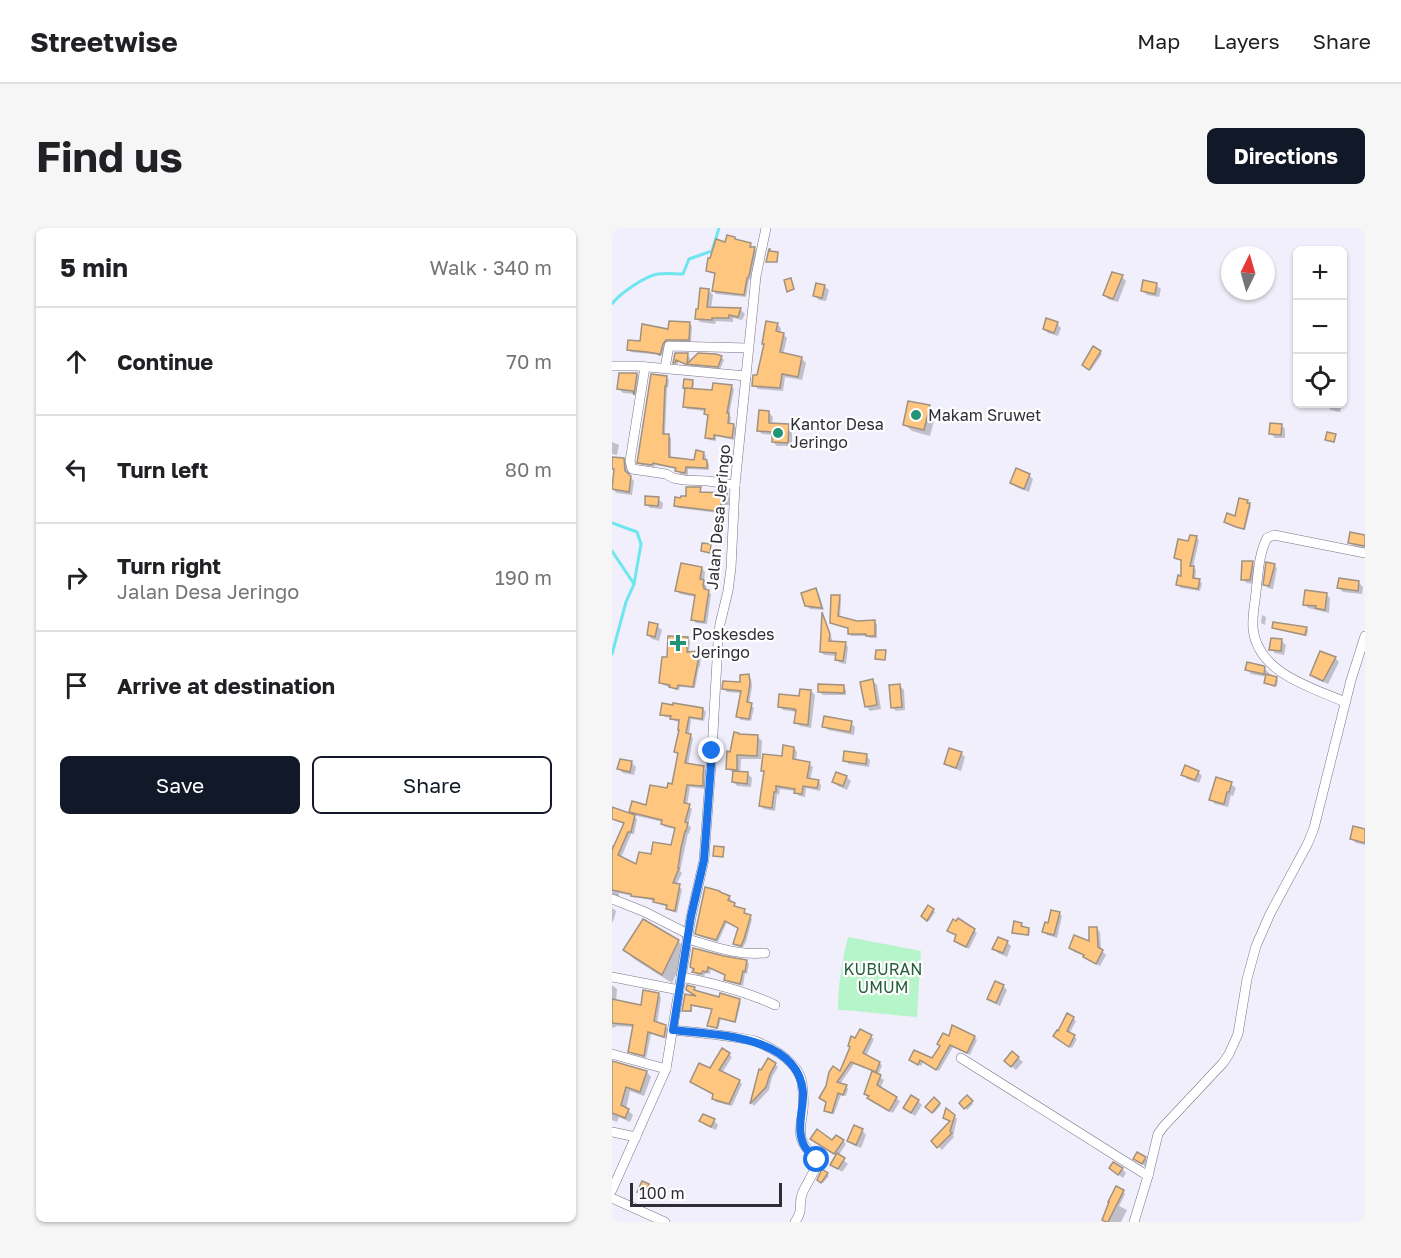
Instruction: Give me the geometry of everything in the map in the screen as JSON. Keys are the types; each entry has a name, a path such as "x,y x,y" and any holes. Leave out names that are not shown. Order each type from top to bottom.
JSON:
{"street":[{"name":"Jalan Desa Jeringo","path":"612,1190 666,1069 688,937 704,860 718,642 731,568 735,485 756,276 766,228"},
{"path":"666,368 669,346 749,348"},
{"path":"612,366 666,368 746,376"},
{"path":"645,367 630,461 632,469 666,474 684,480 735,485"},
{"path":"1345,702 1282,673 1260,648 1254,636 1253,624 1260,562 1267,538 1274,535 1365,553"},
{"path":"1134,1222 1158,1134 1223,1064 1234,1044 1256,946 1314,828 1345,702 1365,636"},
{"path":"612,899 645,912 688,937 733,952 765,954"},
{"path":"612,977 679,990"},
{"path":"681,978 746,993 775,1005"},
{"path":"673,1030 754,1041 778,1053 797,1071 803,1093 801,1140 805,1148 815,1156 817,1163 809,1184 802,1194 801,1213 795,1222"},
{"path":"612,1054 666,1069"},
{"path":"961,1059 1148,1176"},
{"path":"612,1132 636,1137"},
{"path":"612,1198 665,1222"}],"green space":[{"name":"KUBURAN UMUM","path":"848,937 921,951 917,1017 838,1010 841,973"}],"building":[{"path":"727,235 751,243 750,247 755,247 744,295 712,291 715,273 706,271 708,258 710,258 716,239 725,242"},
{"path":"769,249 778,252 777,262 766,262"},
{"path":"1112,272 1123,275 1113,299 1103,295"},
{"path":"791,278 794,289 787,292 784,280"},
{"path":"1143,280 1157,283 1155,294 1141,291"},
{"path":"816,283 825,285 822,298 813,296"},
{"path":"700,288 709,289 707,307 741,308 738,317 729,315 729,318 712,318 712,320 695,319"},
{"path":"1046,318 1058,322 1054,333 1043,329"},
{"path":"669,321 690,322 689,340 666,340 660,355 627,350 628,340 640,341 642,324 668,329"},
{"path":"766,321 778,323 776,331 784,333 780,352 802,357 798,377 782,374 780,388 752,386 753,375 757,375 764,344 762,344"},
{"path":"1093,346 1101,351 1089,370 1082,365"},
{"path":"675,353 688,353 687,364 698,353 722,356 718,367 685,364 676,360 673,363"},
{"path":"619,373 637,373 634,395 633,391 617,389"},
{"path":"651,374 667,376 663,434 669,434 669,457 694,460 696,450 704,452 703,459 707,460 707,468 686,467 685,473 675,471 676,468 653,463 652,465 637,463"},
{"path":"684,379 693,380 692,389 683,388"},
{"path":"713,383 732,385 727,413 729,413 728,423 734,424 732,438 714,435 714,439 705,438 708,415 704,414 705,409 683,407 685,388 712,390"},
{"name":"Makam Sruwet","path":"908,401 930,405 924,430 903,425"},
{"path":"759,410 769,411 769,423 789,424 788,443 772,442 772,432 757,431"},
{"path":"1270,423 1282,424 1281,435 1269,434"},
{"path":"1327,432 1336,434 1334,442 1325,440"},
{"path":"612,457 624,458 625,471 631,476 629,492 612,489 614,469 612,469"},
{"path":"1016,468 1030,474 1024,489 1010,483"},
{"path":"686,487 701,487 700,492 727,493 726,503 721,503 720,509 716,508 716,511 674,506 675,497 686,496"},
{"path":"645,496 659,497 658,506 645,505"},
{"path":"1239,498 1248,500 1247,503 1250,503 1244,529 1224,522 1227,513 1235,516"},
{"path":"1350,532 1365,535 1365,546 1348,543"},
{"path":"1190,535 1197,536 1190,566 1194,566 1193,578 1200,579 1198,589 1176,585 1178,575 1181,576 1181,560 1174,558 1178,539 1188,541"},
{"path":"702,543 711,544 710,553 701,551"},
{"path":"1242,561 1253,561 1250,580 1241,580"},
{"path":"1266,562 1275,564 1269,586 1263,585"},
{"path":"681,563 702,567 700,579 704,580 704,589 709,590 704,622 691,620 695,595 675,591"},
{"path":"1339,578 1359,581 1358,591 1337,588"},
{"path":"816,588 822,608 805,606 801,593"},
{"path":"1305,590 1327,593 1325,610 1315,608 1316,606 1303,605"},
{"path":"831,595 840,595 838,616 857,621 875,620 875,636 848,634 848,628 830,623"},
{"path":"822,612 830,634 829,641 846,642 843,661 835,660 836,653 820,652"},
{"path":"649,622 658,624 655,637 647,635"},
{"path":"1273,622 1307,627 1305,635 1272,628"},
{"path":"668,636 688,637 687,652 699,651 693,687 678,685 677,689 659,683 662,657 667,657"},
{"path":"1271,638 1282,639 1281,651 1269,650"},
{"path":"876,650 886,650 885,660 875,659"},
{"path":"1320,651 1336,657 1323,681 1310,675"},
{"path":"1247,662 1264,666 1264,674 1245,670"},
{"path":"749,674 747,702 752,703 749,719 736,717 741,691 722,689 723,681 740,682 740,675"},
{"path":"1266,674 1277,677 1275,686 1264,683"},
{"path":"873,679 877,705 865,707 860,682"},
{"path":"818,684 844,685 844,693 818,692"},
{"path":"900,684 902,707 891,708 889,685"},
{"path":"800,689 811,690 808,725 794,723 796,710 778,707 779,694 799,696"},
{"path":"662,703 703,708 702,719 689,717 686,733 691,734 685,763 704,766 703,786 687,785 684,803 690,804 685,822 688,823 681,848 679,868 673,883 680,884 675,911 666,909 667,905 653,902 654,899 631,896 631,894 612,890 612,850 624,823 612,819 612,807 635,815 631,832 628,832 618,855 636,864 639,852 651,854 653,842 671,845 675,828 661,824 662,820 629,812 632,801 646,805 650,785 667,788 668,783 672,784 678,753 674,752 679,720 670,719 671,716 660,715"},
{"path":"824,716 852,721 850,732 822,727"},
{"path":"734,732 758,735 757,756 737,755 737,770 726,769 727,751 730,752"},
{"path":"783,745 794,747 793,759 810,762 807,778 819,780 817,788 803,786 802,794 794,793 795,789 776,786 772,808 759,806 764,771 761,771 763,754 782,756"},
{"path":"949,748 962,752 956,768 944,764"},
{"path":"844,751 867,754 866,764 843,761"},
{"path":"620,759 632,761 630,772 617,769"},
{"path":"1185,765 1199,771 1195,780 1181,775"},
{"path":"733,771 748,772 747,784 732,782"},
{"path":"836,772 847,776 843,786 832,782"},
{"path":"1216,777 1232,782 1224,804 1209,800"},
{"path":"1353,826 1365,829 1365,843 1350,839"},
{"path":"714,846 724,847 723,857 713,856"},
{"path":"705,887 730,896 728,900 735,903 734,906 745,909 744,913 751,915 741,946 733,944 738,928 725,921 716,940 695,934"},
{"path":"928,905 934,909 927,921 921,916"},
{"path":"1051,910 1060,912 1054,935 1042,932 1045,922 1048,923"},
{"path":"958,918 975,929 966,947 954,941 956,935 947,931 953,919 956,921"},
{"path":"643,919 679,940 662,975 623,950"},
{"path":"1014,921 1029,928 1028,935 1012,933"},
{"path":"1089,927 1097,927 1098,947 1103,950 1096,964 1069,948 1074,935 1089,941"},
{"path":"998,937 1008,941 1003,953 992,949"},
{"path":"693,948 747,960 740,984 724,980 725,975 708,967 707,972 703,971 701,974 692,972 694,969 690,967"},
{"path":"995,981 1004,985 996,1003 987,999"},
{"path":"687,985 695,987 694,990 719,997 720,993 740,999 735,1022 719,1018 717,1028 707,1026 712,1009 691,1005 691,1011 682,1011 685,994 696,996 686,990"},
{"path":"643,990 659,993 654,1021 666,1025 664,1037 648,1032 644,1056 628,1052 633,1025 612,1023 612,999 641,1005"},
{"path":"1067,1013 1074,1017 1067,1031 1075,1035 1069,1047 1053,1036"},
{"path":"952,1025 975,1036 967,1053 950,1045 936,1070 920,1060 918,1065 909,1060 914,1050 932,1058 940,1046 937,1044 943,1033 949,1036"},
{"path":"860,1029 872,1035 863,1053 880,1062 876,1072 851,1062 837,1082 847,1085 843,1095 838,1093 832,1113 824,1111 826,1102 819,1098 826,1086 829,1072 833,1066 840,1071 850,1047 848,1046 851,1036 855,1038"},
{"path":"722,1048 730,1053 719,1070 740,1080 729,1104 712,1099 713,1094 690,1082 699,1063 710,1068"},
{"path":"1012,1051 1019,1057 1011,1067 1004,1061"},
{"path":"768,1058 776,1063 766,1087 750,1104 759,1069 761,1070"},
{"path":"612,1061 647,1071 640,1092 626,1087 621,1105 629,1109 625,1118 612,1113"},
{"path":"872,1071 881,1075 877,1085 897,1097 889,1111 864,1094"},
{"path":"911,1095 919,1100 911,1113 903,1108"},
{"path":"967,1095 973,1101 964,1109 959,1103"},
{"path":"934,1097 940,1103 932,1113 925,1107"},
{"path":"946,1108 955,1115 950,1131 952,1133 937,1148 931,1141 950,1121 943,1118"},
{"path":"703,1114 715,1119 711,1127 699,1121"},
{"path":"854,1125 863,1129 856,1145 847,1141"},
{"path":"817,1129 832,1140 836,1135 844,1140 834,1154 810,1139"},
{"path":"1137,1152 1146,1157 1142,1164 1133,1159"},
{"path":"837,1153 845,1158 838,1169 830,1165"},
{"path":"1113,1162 1123,1168 1118,1175 1109,1168"},
{"path":"822,1169 828,1173 821,1183 817,1180"},
{"path":"642,1181 649,1184 645,1195 637,1192"},
{"path":"1116,1186 1124,1190 1106,1222 1102,1220"}],"waterway":[{"path":"612,304 620,295 653,275 683,274 689,259 712,251 719,228"},
{"path":"612,523 637,532 641,544 634,584 626,602 612,654"},
{"path":"612,551 634,584"}],"place":[{"name":"Makam Sruwet","path":"916,415"},
{"name":"Kantor Desa Jeringo","path":"778,433"},
{"name":"Poskesdes Jeringo","path":"678,643"}],"route":[{"path":"712,751 704,860 691,916 673,1030 754,1041 778,1053 790,1063 801,1080 803,1093 801,1140 805,1148 817,1160"}]}
